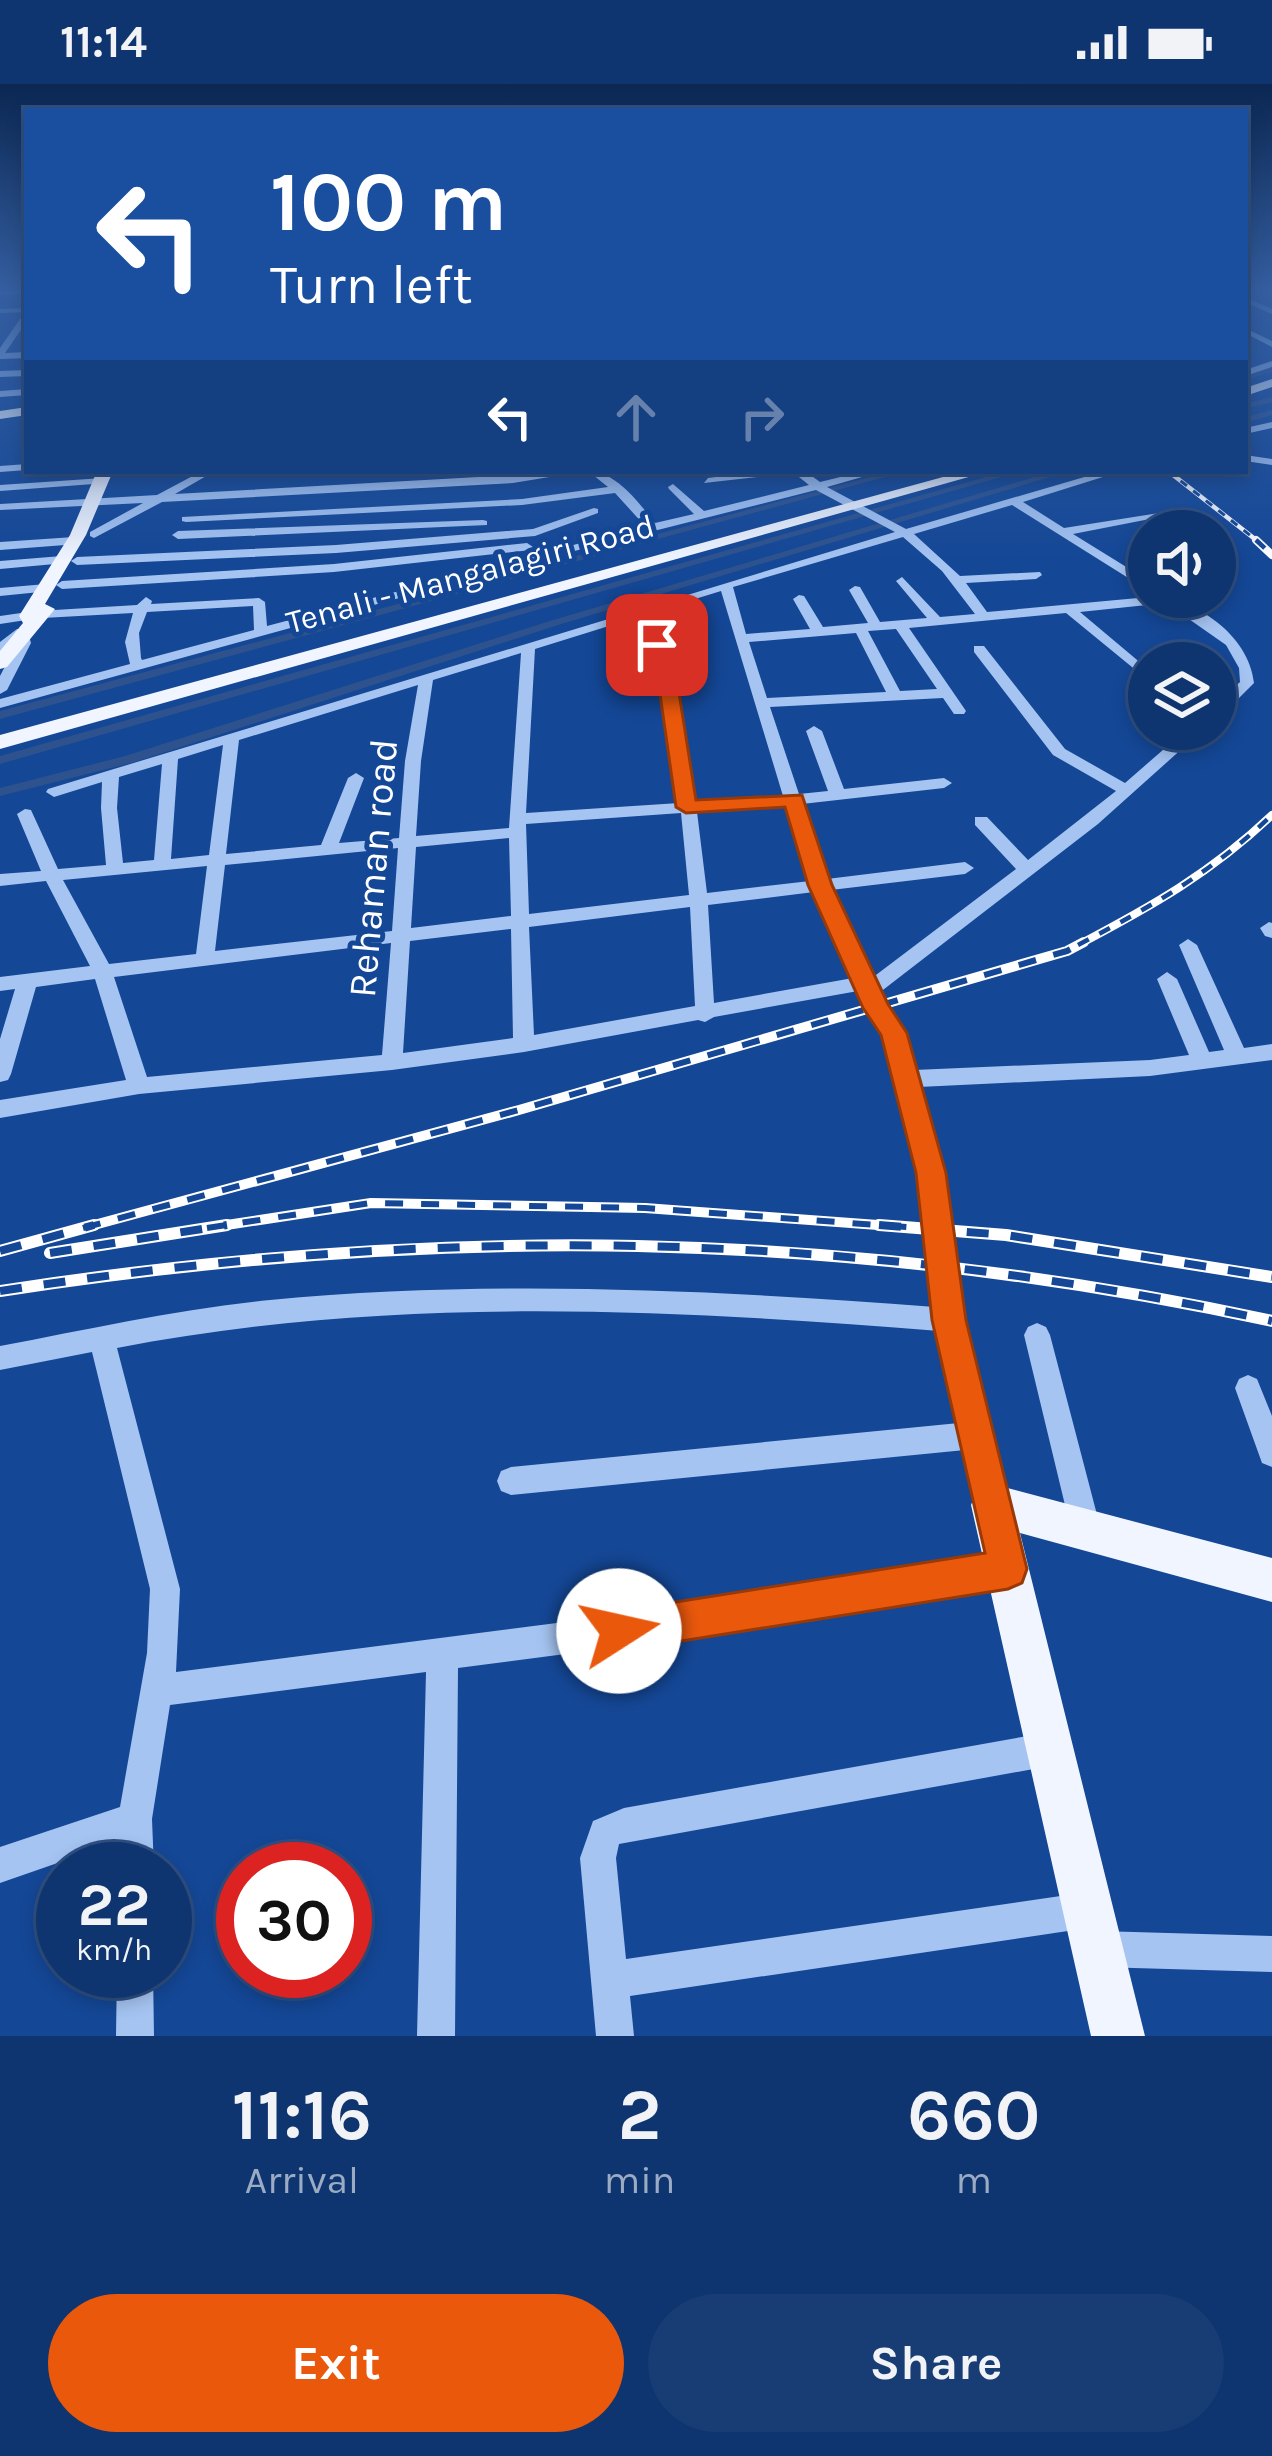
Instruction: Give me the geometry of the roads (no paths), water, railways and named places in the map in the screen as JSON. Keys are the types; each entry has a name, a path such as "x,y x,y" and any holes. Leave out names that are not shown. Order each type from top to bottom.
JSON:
{"main road":[{"path":"850,505 947,474"},
{"path":"0,738 970,474"},
{"path":"0,664 54,586 104,476"},
{"path":"1118,2036 992,1505 1272,1580"}],"street":[{"path":"0,546 81,535 204,474"},
{"path":"0,565 81,535 155,499 545,474"},
{"path":"563,474 577,496 621,537"},
{"path":"597,474 617,488 654,529"},
{"path":"700,474 735,508"},
{"path":"708,481 749,474"},
{"path":"756,474 781,495"},
{"path":"798,474 901,531 959,580 984,617"},
{"path":"0,521 168,556 621,537 865,474"},
{"path":"54,792 901,531 1107,474"},
{"path":"0,488 104,476"},
{"path":"511,476 538,538"},
{"path":"673,487 703,516"},
{"path":"186,519 522,502 617,488"},
{"path":"138,665 131,656 141,609 161,580 192,497"},
{"path":"1015,502 1128,571"},
{"path":"0,507 81,535"},
{"path":"332,612 339,511"},
{"path":"0,704 332,612 538,538 594,511"},
{"path":"1063,532 1128,520"},
{"path":"178,535 337,527 538,538"},
{"path":"0,592 334,568 538,538"},
{"path":"959,580 1036,575"},
{"path":"902,581 937,622"},
{"path":"726,586 820,885 894,1033 931,1173 949,1320 992,1505"},
{"path":"855,590 895,696"},
{"path":"799,599 819,632"},
{"path":"0,620 259,602 261,632"},
{"path":"741,639 1128,602"},
{"path":"1069,609 1128,659"},
{"path":"646,610 668,680 701,901 705,1015"},
{"path":"1197,618 1231,642"},
{"path":"0,649 31,621"},
{"path":"0,690 31,621"},
{"path":"899,623 959,711"},
{"path":"524,1044 518,825 528,648"},
{"path":"1236,648 1243,656 1247,683 1236,694"},
{"path":"979,649 1059,752 1126,790"},
{"name":"Rehaman road","path":"392,1062 407,842 426,680"},
{"path":"763,703 946,693"},
{"path":"814,731 838,793"},
{"path":"205,956 232,736"},
{"path":"0,1108 139,1086 524,1044 868,987 1027,870 1172,750"},
{"path":"161,864 171,754"},
{"path":"111,774 115,868"},
{"path":"329,846 356,778"},
{"path":"0,880 407,842 518,825 944,783"},
{"path":"25,814 102,970 139,1086"},
{"path":"981,821 1027,870"},
{"path":"0,984 965,868"},
{"path":"1188,945 1238,1058"},
{"path":"1167,979 1203,1063"},
{"path":"0,1074 28,980"},
{"path":"906,1079 1203,1063 1272,1052"},
{"path":"0,1358 268,1312 617,1298 949,1320"},
{"path":"1037,1335 1086,1530"},
{"path":"102,1340 165,1589 163,1653 135,1819 135,1842"},
{"path":"1248,1388 1272,1454"},
{"path":"511,1481 976,1435"},
{"path":"155,1691 619,1631 1008,1569"},
{"path":"436,2036 442,1652"},
{"path":"615,2036 598,1858 599,1845 612,1828 1050,1749"},
{"path":"0,1865 135,1819"},
{"path":"611,1980 1091,1929 1272,1954"},
{"path":"135,1998 135,2036"}],"waterway":[{"path":"1248,406 1272,399"},
{"path":"1248,419 1272,412"},
{"path":"0,715 891,474"},
{"path":"0,760 1006,474"},
{"path":"0,792 130,759 554,623 1055,474"}],"railway":[{"path":"1172,474 1260,543"},
{"path":"1256,540 1272,555"},
{"path":"1078,945 1180,887 1272,815"},
{"path":"90,1226 519,1110 1067,951 1084,942"},
{"path":"207,1228 371,1203 645,1208 893,1226"},
{"path":"50,1253 227,1225"},
{"path":"879,1225 893,1226"},
{"path":"0,1251 90,1226"},
{"path":"83,1228 90,1226"},
{"path":"893,1226 919,1228"},
{"path":"893,1226 1006,1235 1272,1277"},
{"path":"0,1291 322,1254 638,1246 795,1253 953,1268 1111,1290 1272,1321"}]}
